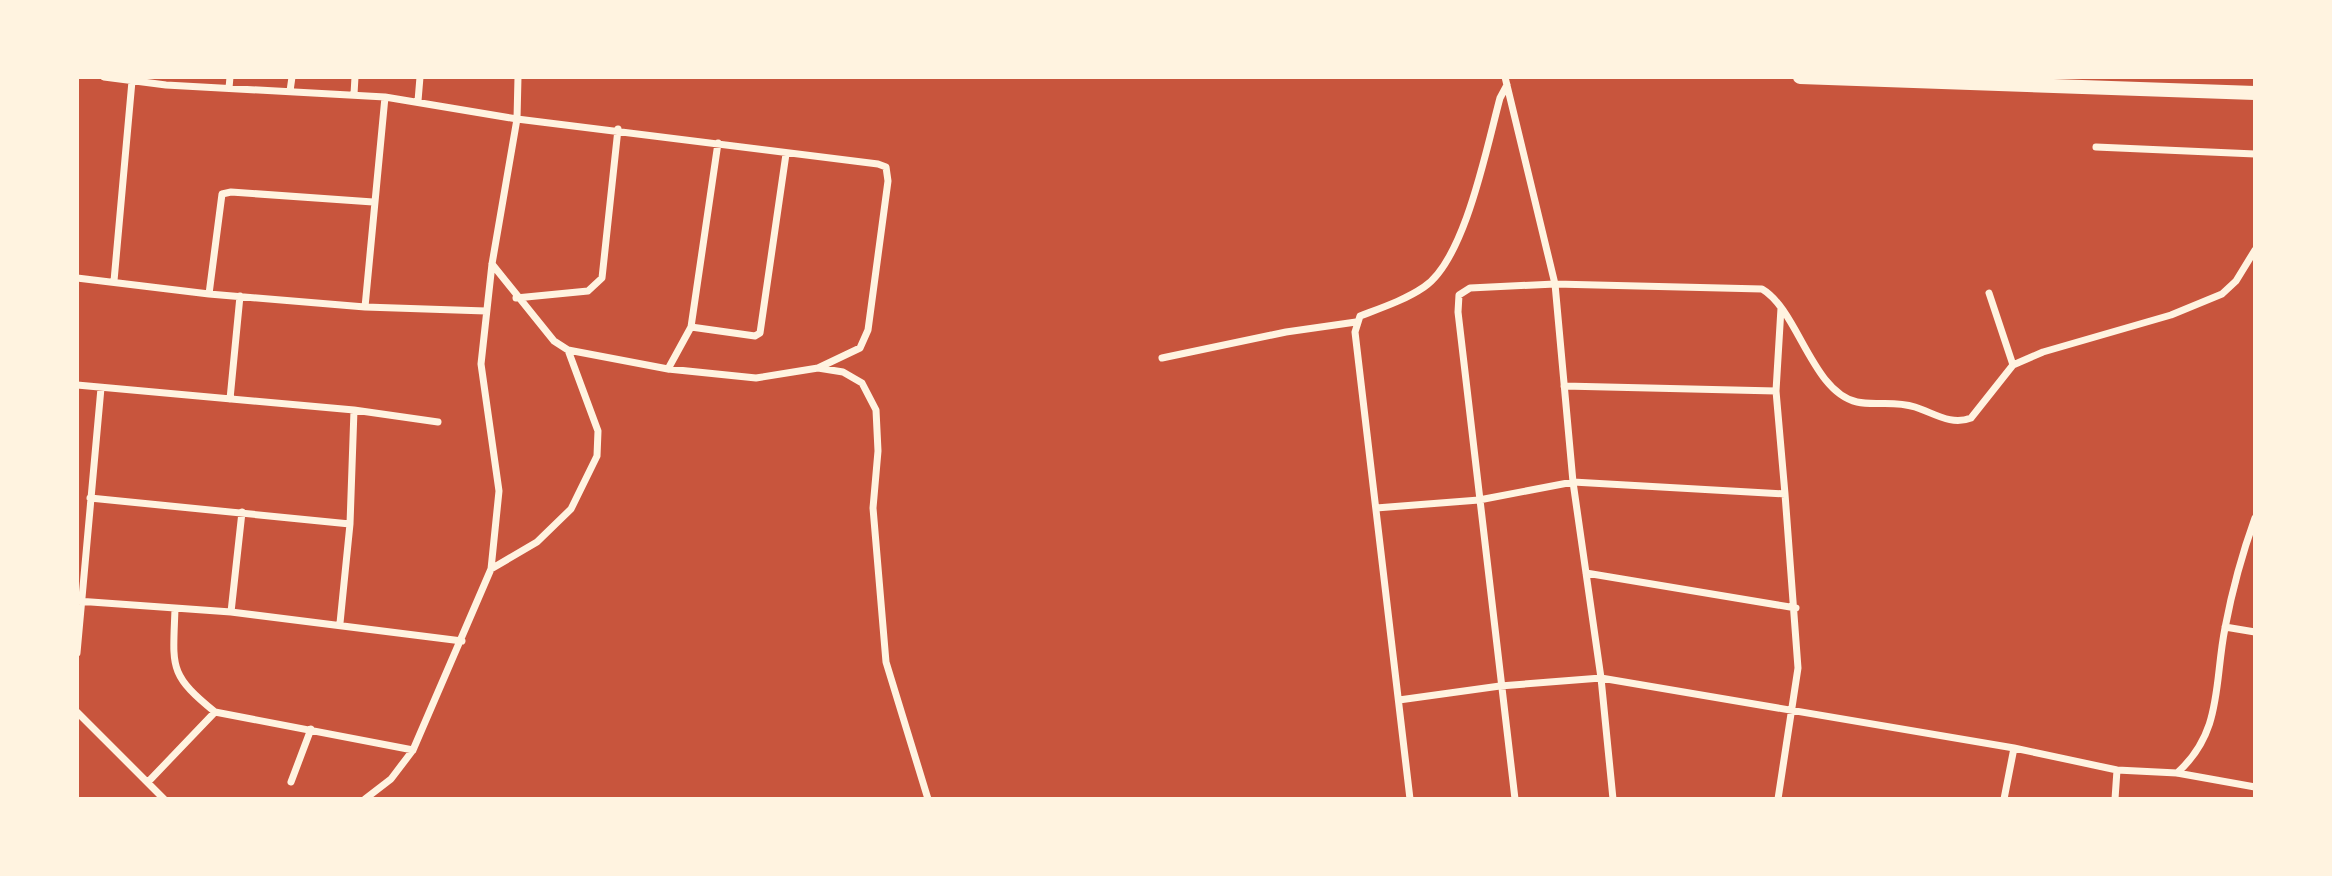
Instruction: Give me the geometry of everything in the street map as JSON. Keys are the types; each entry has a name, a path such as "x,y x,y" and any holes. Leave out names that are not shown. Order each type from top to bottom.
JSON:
{"highway":[{"path":"1800,77 2255,93"}],"street":[{"path":"104,77 385,97 517,119 718,143 886,167 888,181 868,330 860,348 818,368 756,378 668,369 568,350 554,341 516,298 492,264"},
{"path":"229,88 230,77"},
{"path":"290,91 292,77"},
{"path":"354,94 355,77"},
{"path":"418,101 421,77"},
{"path":"365,799 391,779 413,750 491,569 499,491 481,364 492,264 517,119 518,77"},
{"path":"114,281 132,81"},
{"path":"1506,81 1555,284 1573,482 1601,678 1614,799"},
{"path":"1410,799 1355,332 1356,322 1360,316 1426,286 1448,258 1461,236 1506,81"},
{"path":"365,307 385,97"},
{"path":"516,298 588,291 602,278 618,130"},
{"path":"668,369 691,327 718,143"},
{"path":"2096,147 2255,154"},
{"path":"691,327 755,336 760,333 786,154"},
{"path":"209,294 222,194 231,192 373,202"},
{"path":"1514,799 1458,312 1459,295 1470,288 1555,284 1762,289 1775,297 1813,364 1840,393 1856,402 1892,401 1948,420 1963,421 1971,418 2013,365 2043,352 2171,315 2222,294 2236,281 2255,250"},
{"path":"77,278 209,294 365,307 486,311"},
{"path":"1989,293 2013,365"},
{"path":"230,399 240,296"},
{"path":"1778,799 1794,710 1798,668 1796,608 1776,391 1781,307"},
{"path":"1162,358 1286,332 1356,322"},
{"path":"491,569 537,542 571,509 597,456 598,431 568,350"},
{"path":"818,368 843,372 862,383 876,410 878,451 873,508 886,662 928,799"},
{"path":"77,385 354,411 438,422"},
{"path":"1564,386 1776,391"},
{"path":"77,653 102,388"},
{"path":"340,623 349,524 354,411"},
{"path":"1376,508 1479,500 1573,482 1785,494"},
{"path":"90,498 349,524"},
{"path":"231,612 242,512"},
{"path":"2177,773 2197,754 2217,699 2225,627 2255,518"},
{"path":"1586,573 1796,608"},
{"path":"80,601 340,623 462,641"},
{"path":"175,610 173,664 189,691 215,712 413,750"},
{"path":"2225,627 2255,632"},
{"path":"1399,700 1500,686 1601,678 2014,748 2117,770 2177,773 2255,787"},
{"path":"77,712 164,799"},
{"path":"148,782 215,712"},
{"path":"291,782 311,729"},
{"path":"2004,799 2014,748"},
{"path":"2115,799 2117,770"}]}
